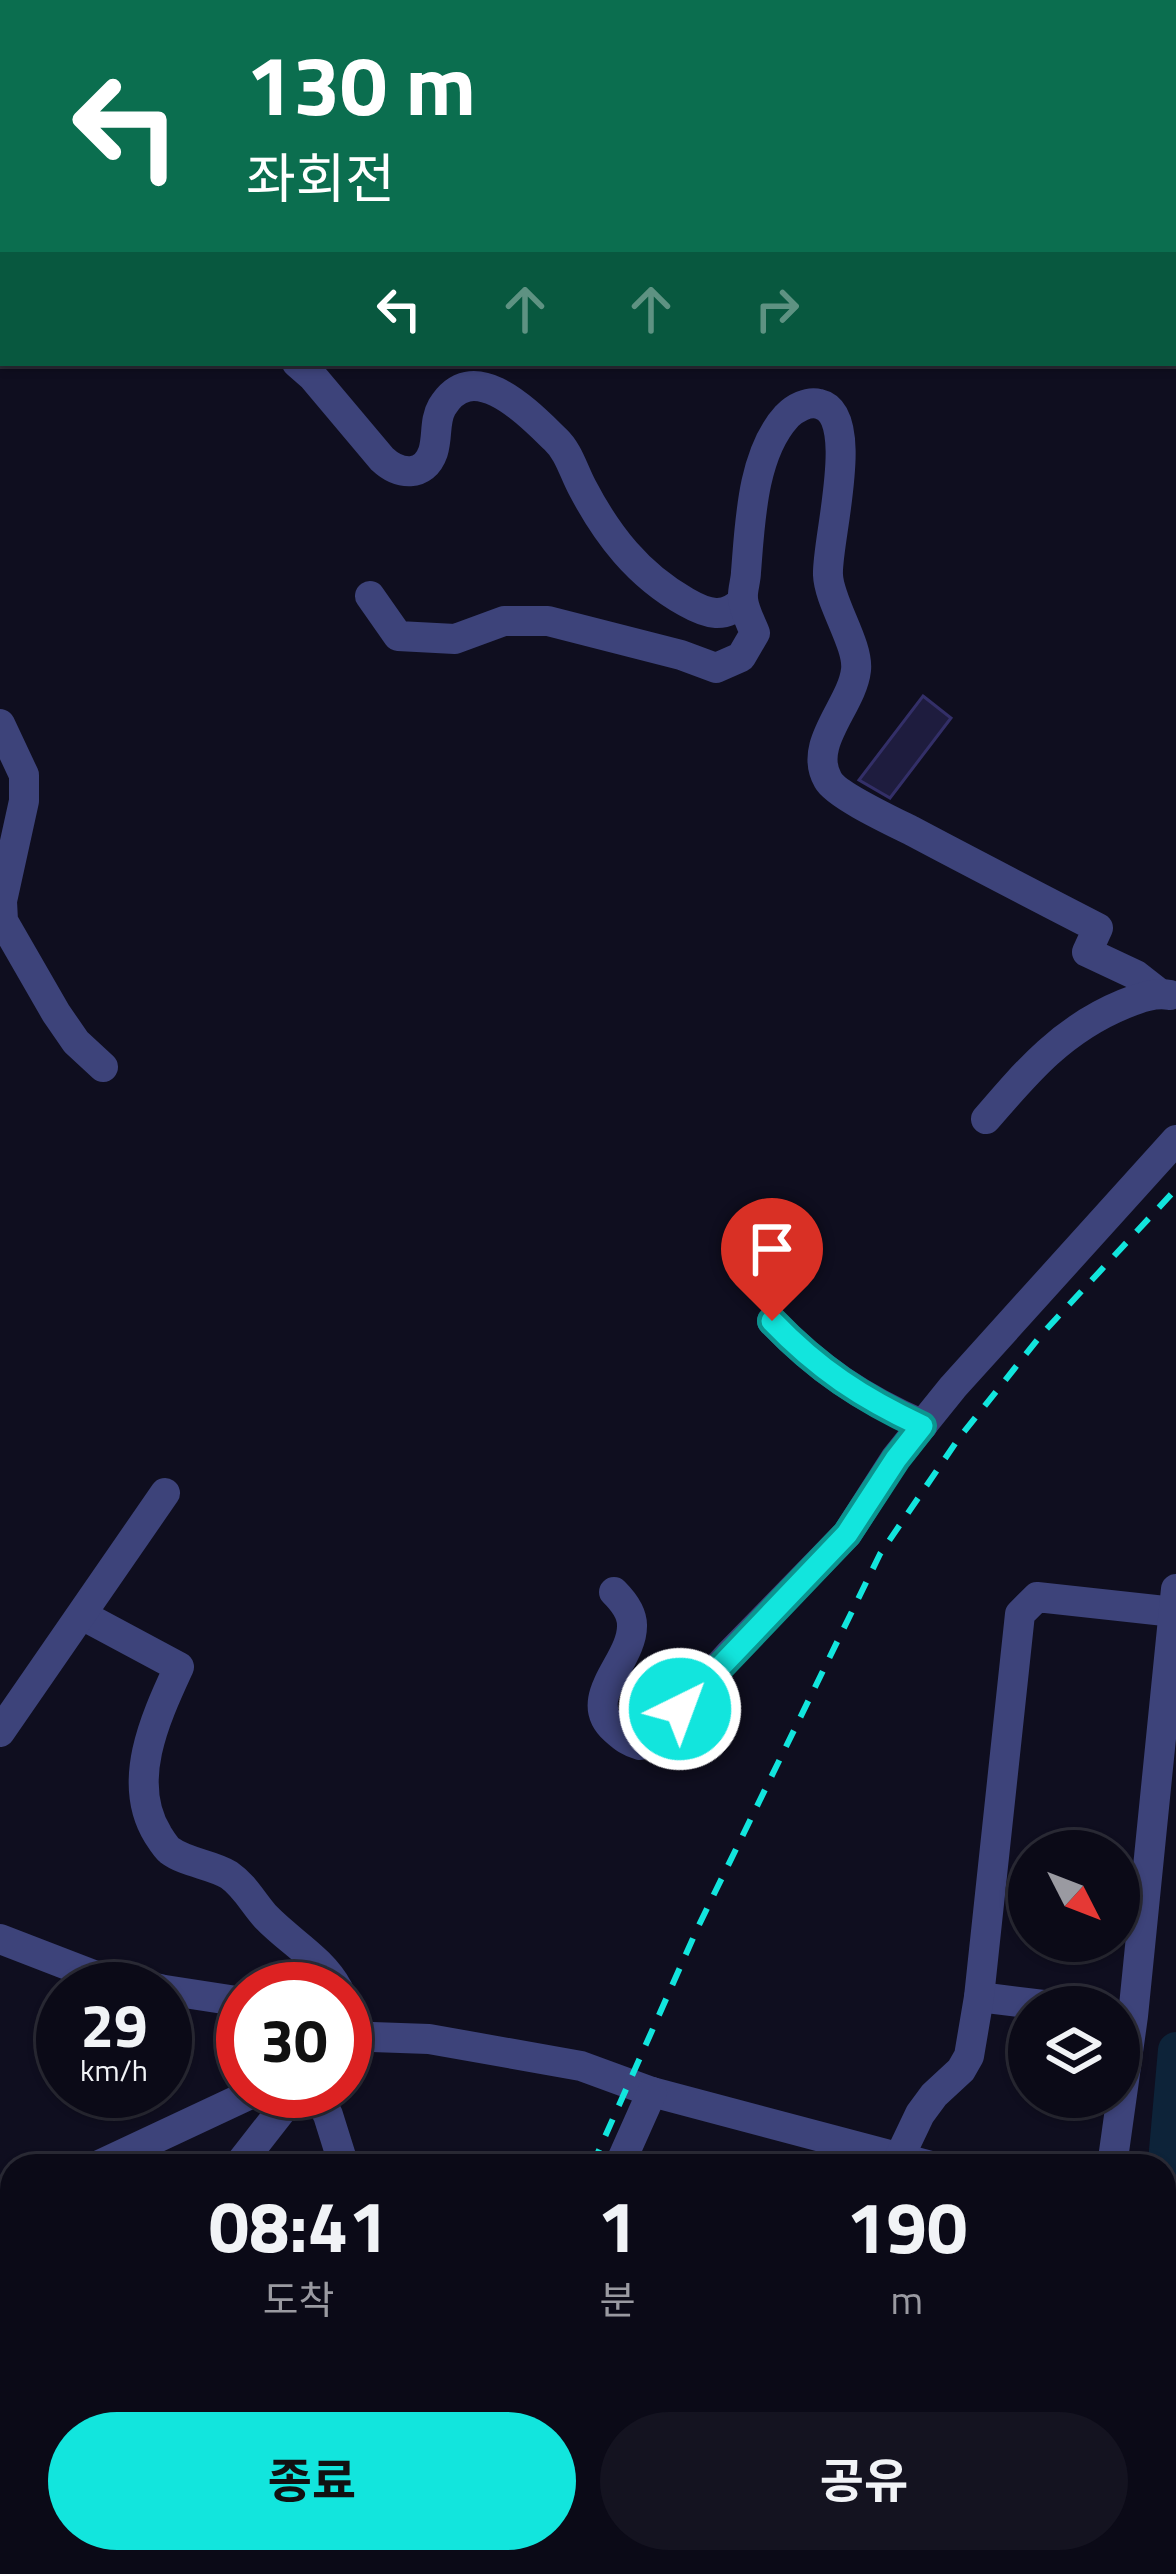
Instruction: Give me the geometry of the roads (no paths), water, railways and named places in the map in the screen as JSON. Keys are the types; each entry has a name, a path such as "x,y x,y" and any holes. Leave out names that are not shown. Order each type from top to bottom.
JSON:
{"street":[{"path":"300,366 382,459 394,470 405,472 428,463 436,421 444,403 456,392 469,385 489,388 510,399 561,444 600,520 639,568 670,593 716,615 734,610 743,600"},
{"path":"370,596 398,636 455,639 504,621 548,622 716,668 741,657 755,633 743,600 754,492 769,448 790,412 805,404 830,408 841,429 841,460 827,578 858,666 821,762 830,785 1097,928 1087,952 1168,995"},
{"path":"0,724 24,775 24,801 2,901 3,921 56,1013 76,1042 103,1067"},
{"path":"986,1119 1038,1059 1092,1018 1129,1002 1168,995"},
{"path":"614,1592 626,1604 633,1624 601,1700 606,1722 628,1742 640,1745 654,1737 847,1534 896,1459 953,1388 1176,1140"},
{"path":"772,1321 835,1379 922,1426"},
{"path":"0,1732 165,1493"},
{"path":"901,2154 920,2114 962,2070 969,2056 1020,1614 1037,1597 1175,1600 1129,1986"},
{"path":"82,1615 179,1666 153,1724 146,1760 150,1822 168,1850 229,1876 317,1962"},
{"path":"0,1939 60,1962"},
{"path":"979,1997 1008,2001"},
{"path":"372,2037 429,2039 581,2066 652,2092 884,2154"},
{"path":"624,2154 652,2092"},
{"path":"122,2154 216,2110"},
{"path":"247,2154 276,2118"},
{"path":"329,2118 340,2154"},
{"path":"1113,2154 1116,2118"}],"waterway":[{"path":"1167,2154 1176,2050"}],"railway":[{"path":"597,2154 698,1927 880,1554 959,1438 1042,1334 1176,1189"}]}
